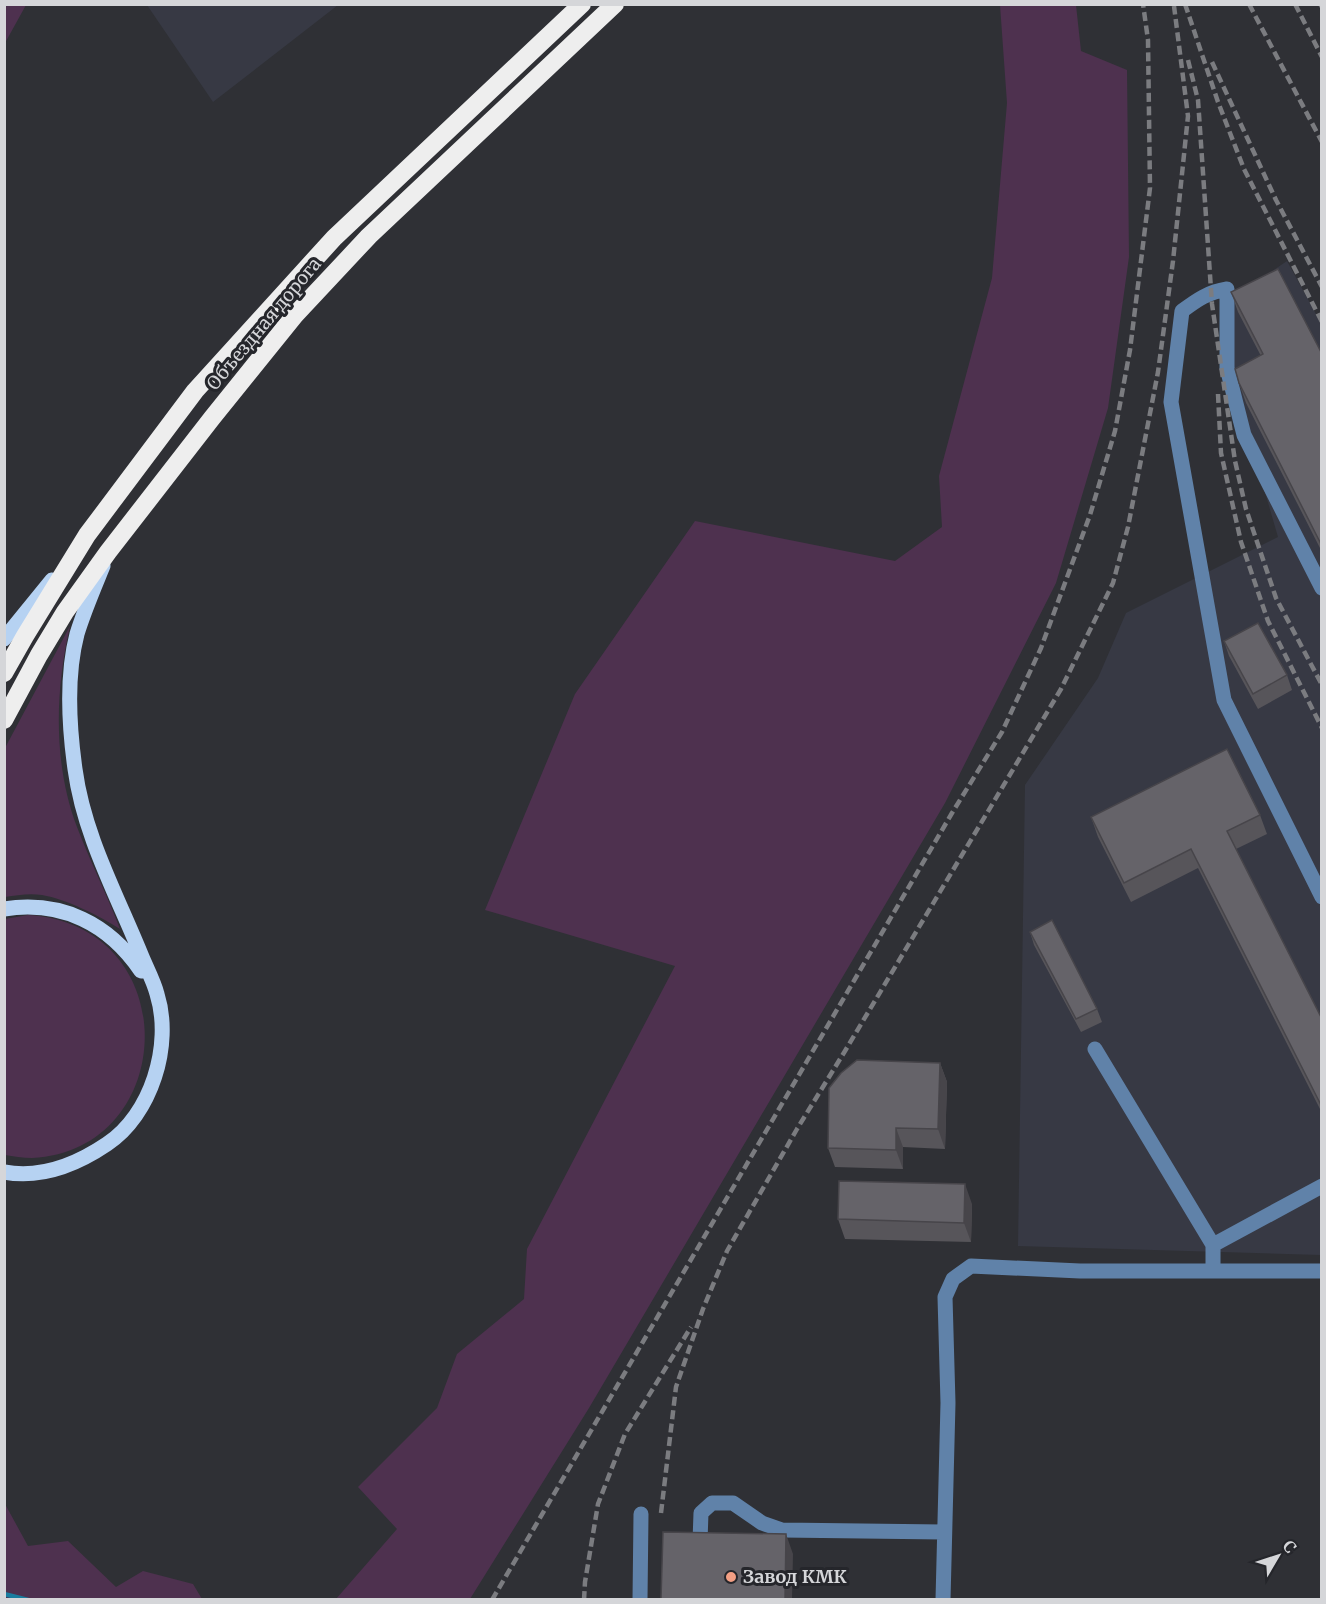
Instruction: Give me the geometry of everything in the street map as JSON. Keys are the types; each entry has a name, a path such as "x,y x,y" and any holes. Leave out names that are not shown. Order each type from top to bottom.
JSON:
{"highway":[{"name":"Объездная дорога","path":"4,674 87,535 195,391 334,238 582,4"},
{"name":"Объездная дорога","path":"4,720 65,612 108,552 295,315 369,236 615,4"}],"main road":[{"path":"4,639 87,535"},
{"path":"4,1172 36,1173 66,1167 112,1141 125,1128 144,1101 157,1069 162,1036 158,996 96,850 80,795 72,743 71,703 75,647 82,621 108,552"},
{"path":"4,909 49,909 100,928 131,956 158,996"}],"street":[{"path":"1322,588 1244,435 1227,368 1227,289 1211,292 1201,296 1182,311 1171,402 1224,700 1322,897"},
{"path":"1095,1049 1213,1245 1213,1271"},
{"path":"1213,1245 1322,1186"},
{"path":"943,1599 948,1403 945,1297 953,1279 971,1266 1080,1271 1322,1271"},
{"path":"700,1540 701,1513 712,1503 733,1503 762,1523 782,1530 943,1532"},
{"path":"640,1599 641,1514"}],"shaded area":[{"path":"4,5 26,5 5,43"},
{"path":"147,5 338,5 213,102"},
{"path":"1000,5 1076,5 1081,51 1127,70 1129,257 1108,408 1056,583 945,803 589,1408 470,1599 336,1599 397,1529 358,1487 437,1408 457,1354 524,1299 527,1249 675,966 485,910 575,694 695,521 895,561 942,527 939,476 992,278 1007,103"},
{"path":"1287,261 1322,325 1321,1255 1018,1246 1025,785 1098,678 1126,613 1278,537 1231,375 1235,296"},
{"path":"70,626 59,702 60,753 64,778 77,827 120,929 62,900 33,894 5,897 5,748"},
{"path":"28,915 80,928 116,956 138,994 145,1038 137,1081 116,1118 81,1146 32,1158 5,1155 5,919"},
{"path":"5,1504 28,1546 68,1541 116,1587 143,1571 193,1584 202,1599 5,1599"}],"building":[{"path":"1278,269 1322,354 1322,546 1239,383 1235,369 1263,354 1231,292"},
{"path":"1258,623 1287,675 1253,694 1224,641"},
{"path":"1227,749 1260,815 1227,831 1322,1019 1322,1107 1191,849 1124,883 1091,817"},
{"path":"1052,920 1097,1009 1076,1019 1030,932"},
{"path":"857,1060 940,1063 938,1129 896,1128 896,1150 828,1148 829,1088 841,1073"},
{"path":"839,1181 965,1184 964,1223 838,1219"},
{"name":"Завод КМК","path":"663,1532 786,1534 785,1599 661,1599"}],"waterway":[{"path":"4,1594 28,1600"}],"railway":[{"path":"492,1600 952,813 1002,732 1041,648 1090,515 1115,431 1130,350 1150,188 1148,40 1143,4"},
{"path":"1185,4 1218,102 1244,169 1322,322"},
{"path":"1249,4 1322,142"},
{"path":"1295,4 1322,57"},
{"path":"661,1513 676,1387 703,1309 727,1251 797,1129 1061,689 1113,583 1128,527 1158,372 1173,261 1188,116 1174,6"},
{"path":"1188,60 1198,100 1212,304 1235,461 1246,509 1276,598 1322,685"},
{"path":"1212,62 1276,200 1322,287"},
{"path":"1218,394 1221,453 1241,542 1268,621 1322,728"},
{"path":"584,1600 598,1504 625,1434 691,1327"}],"place":[{"name":"Завод КМК","path":"731,1577"}]}
